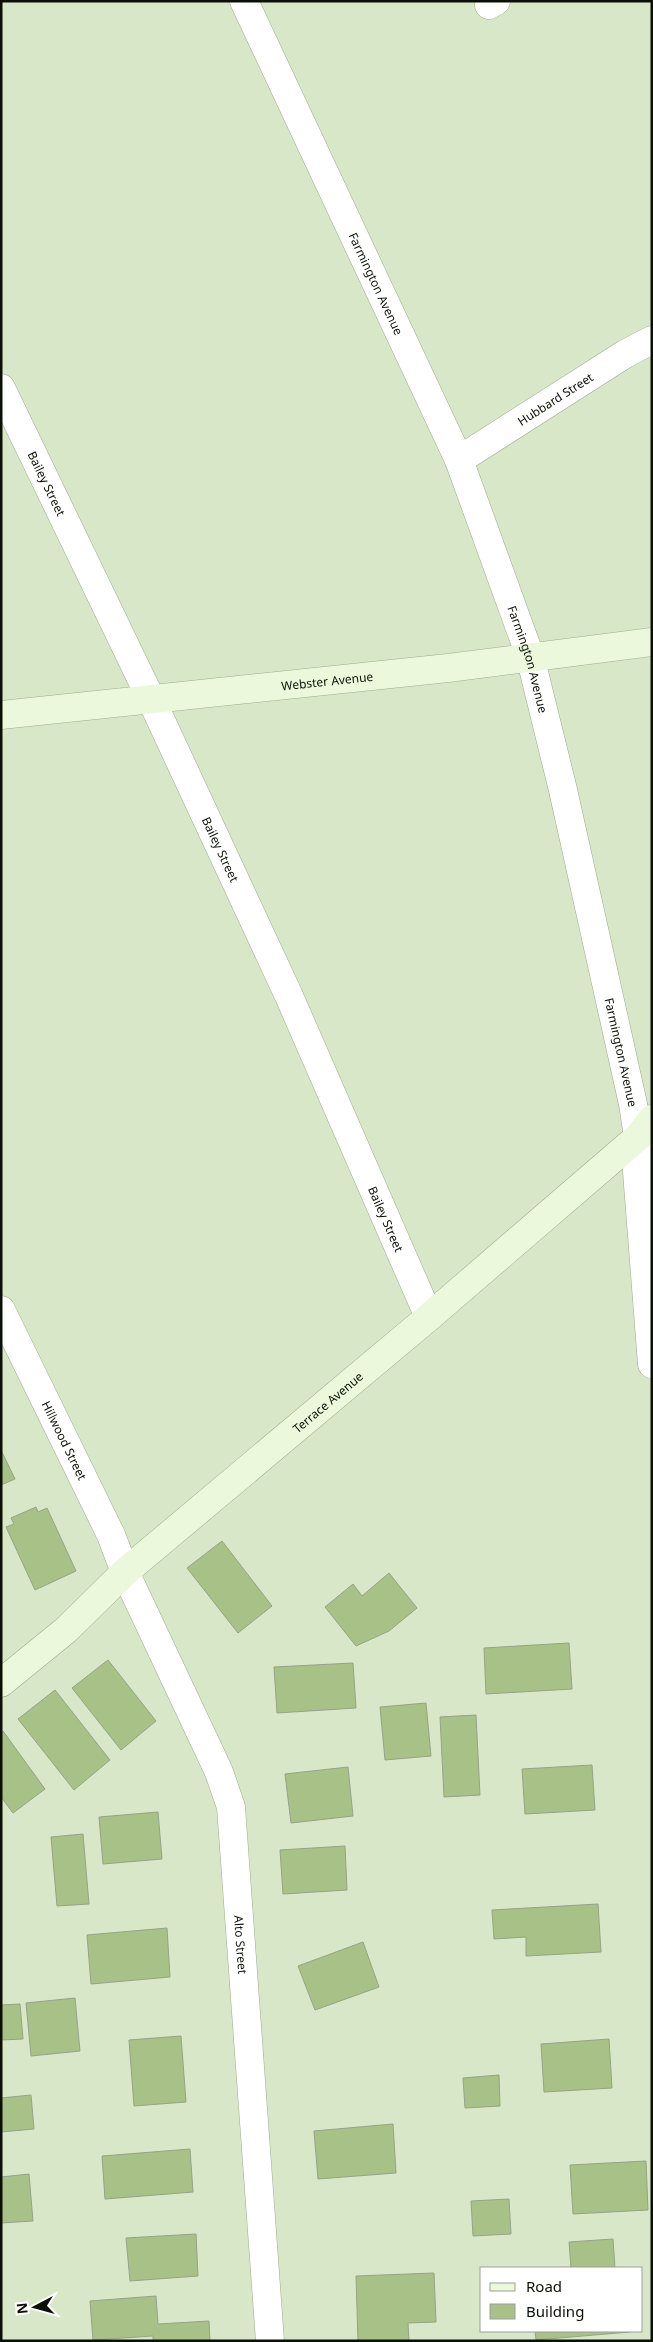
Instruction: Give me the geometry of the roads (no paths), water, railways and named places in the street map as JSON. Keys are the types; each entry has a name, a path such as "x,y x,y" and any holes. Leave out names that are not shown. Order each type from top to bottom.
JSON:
{"street":[{"name":"Farmington Avenue","path":"244,1 459,460 530,656 563,790 633,1104 645,1128 637,1172 652,1364"},
{"name":"Hubbard Street","path":"459,460 652,340"},
{"name":"Bailey Street","path":"1,388 151,699 290,996 429,1317"},
{"name":"Webster Avenue","path":"1,715 438,669 652,642"},
{"name":"Terrace Avenue","path":"1,1683 66,1630 125,1572 429,1317 645,1128"},
{"name":"Hillwood Street","path":"1,1310 111,1535 125,1572"},
{"name":"Alto Street","path":"125,1572 220,1772 231,1806 270,2341"}]}
